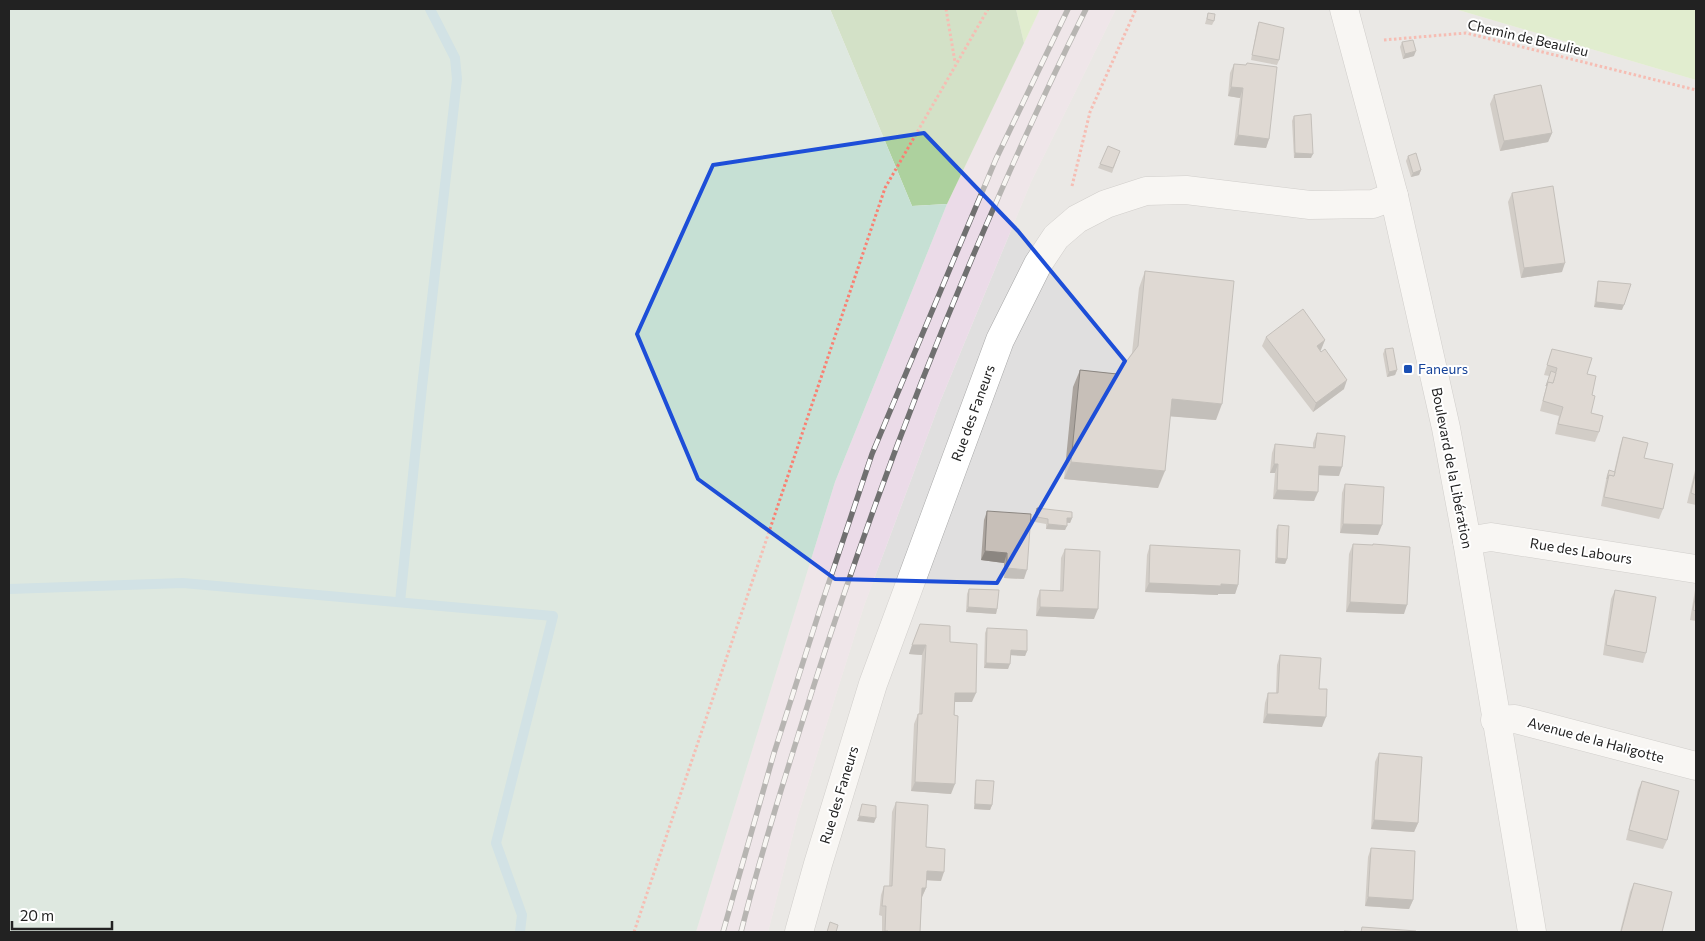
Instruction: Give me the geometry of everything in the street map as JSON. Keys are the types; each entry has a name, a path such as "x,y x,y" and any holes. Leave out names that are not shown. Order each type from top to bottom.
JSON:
{"street":[{"name":"Boulevard de la Libération","path":"1344,9 1394,196 1446,428 1532,932"},
{"name":"Rue des Faneurs","path":"799,932 874,684 1000,340 1038,264 1056,237 1077,219 1106,204 1146,191 1186,190 1310,205 1373,204 1394,196"},
{"name":"Rue des Labours","path":"1466,541 1491,537 1696,568"},
{"name":"Avenue de la Haligotte","path":"1495,720 1515,718 1696,766"}],"path":[{"path":"946,9 956,63"},
{"path":"634,932 885,188 988,9"},
{"path":"1077,219 1070,192 1090,112 1136,9"},
{"name":"Chemin de Beaulieu","path":"1352,42 1466,33 1696,90"}],"highlighted area":[{"path":"924,133 1018,231 1125,361 997,583 835,579 698,479 637,334 713,165"}],"shaded area":[{"path":"1040,9 1116,9 1031,182 940,402 864,606 798,815 768,932 696,932 835,482 947,204"},
{"path":"1116,9 1455,9 1696,80 1696,932 768,932 798,815 864,606 940,402 1031,182"}],"green space":[{"path":"9,9 830,9 912,206 947,204 835,482 696,932 9,932"},
{"path":"830,9 1016,9 1024,43 947,204 912,206"},
{"path":"1016,9 1040,9 1024,43"},
{"path":"1455,9 1696,9 1696,80"}],"building":[{"path":"1208,13 1215,14 1214,21 1207,19"},
{"path":"1259,22 1284,28 1279,60 1252,55"},
{"path":"1413,40 1416,51 1405,54 1402,42"},
{"path":"1247,63 1277,67 1269,139 1238,135 1243,88 1231,87 1234,64 1246,65"},
{"path":"1541,85 1552,133 1504,141 1494,95"},
{"path":"1311,114 1313,154 1295,153 1294,116"},
{"path":"1108,146 1120,151 1113,168 1100,164"},
{"path":"1416,153 1421,170 1413,173 1408,156"},
{"path":"1553,186 1565,263 1524,268 1512,193"},
{"path":"1145,271 1234,281 1222,404 1172,399 1165,471 1071,462 1080,370 1117,374 1138,346"},
{"path":"1598,281 1631,284 1624,305 1596,302"},
{"path":"1303,309 1325,340 1317,346 1321,352 1325,349 1347,380 1316,403 1266,337"},
{"path":"1393,348 1397,370 1389,372 1385,349"},
{"path":"1552,349 1592,358 1587,374 1596,376 1592,395 1595,396 1591,413 1603,416 1599,432 1558,424 1563,407 1543,401 1548,382 1553,383 1557,368 1547,365"},
{"path":"1551,371 1556,373 1553,383 1548,382 1546,386"},
{"path":"1317,433 1345,436 1342,467 1319,466 1318,492 1277,490 1278,464 1274,464 1275,444 1315,448"},
{"path":"1623,437 1648,443 1644,458 1673,464 1663,509 1604,497 1609,475 1614,476"},
{"path":"1609,470 1615,472 1614,476 1609,475 1607,479"},
{"path":"1696,471 1696,495 1691,493"},
{"path":"1345,484 1384,487 1382,525 1343,524"},
{"path":"1037,508 1072,512 1072,518 1067,518 1067,526 1048,524 1048,519 1037,517"},
{"path":"987,511 1031,514 1027,570 1007,568 1007,553 985,551"},
{"path":"1278,525 1289,526 1287,559 1277,558"},
{"path":"1353,544 1410,547 1407,605 1350,602"},
{"path":"1150,545 1240,550 1238,585 1149,583"},
{"path":"1065,549 1100,551 1098,609 1040,607 1040,590 1063,591"},
{"path":"969,589 999,590 997,609 968,607"},
{"path":"1615,590 1656,597 1646,653 1606,645"},
{"path":"1696,593 1696,611 1693,610"},
{"path":"920,624 950,626 950,642 977,644 976,693 955,693 954,715 958,716 955,784 915,782 918,714 922,714 926,645 912,645"},
{"path":"987,628 1027,630 1027,651 1011,650 1010,664 986,663"},
{"path":"1280,655 1321,658 1319,689 1327,689 1326,717 1267,714 1268,693 1278,693"},
{"path":"1379,753 1422,757 1418,823 1374,820"},
{"path":"976,780 994,781 992,805 975,804"},
{"path":"1642,781 1679,791 1667,840 1629,830"},
{"path":"896,802 928,805 926,847 945,849 944,872 927,871 926,888 922,888 920,932 885,931 886,906 882,906 884,886 892,886"},
{"path":"862,804 876,806 876,818 859,816"},
{"path":"1371,848 1415,851 1413,900 1368,897"},
{"path":"1634,883 1672,892 1662,932 1621,932"},
{"path":"830,922 838,925 836,932 827,932"},
{"path":"1362,927 1416,931 1361,932"}],"waterway":[{"path":"400,602 457,79 455,58 430,9"},
{"path":"9,589 183,583 553,616 496,843 522,915 520,932"}],"railway":[{"path":"723,932 774,753 872,454 996,159 1068,9"},
{"path":"741,932 785,777 834,623 877,500 923,378 972,258 1041,103 1086,9"}],"place":[{"name":"Faneurs","path":"1408,369"}]}
